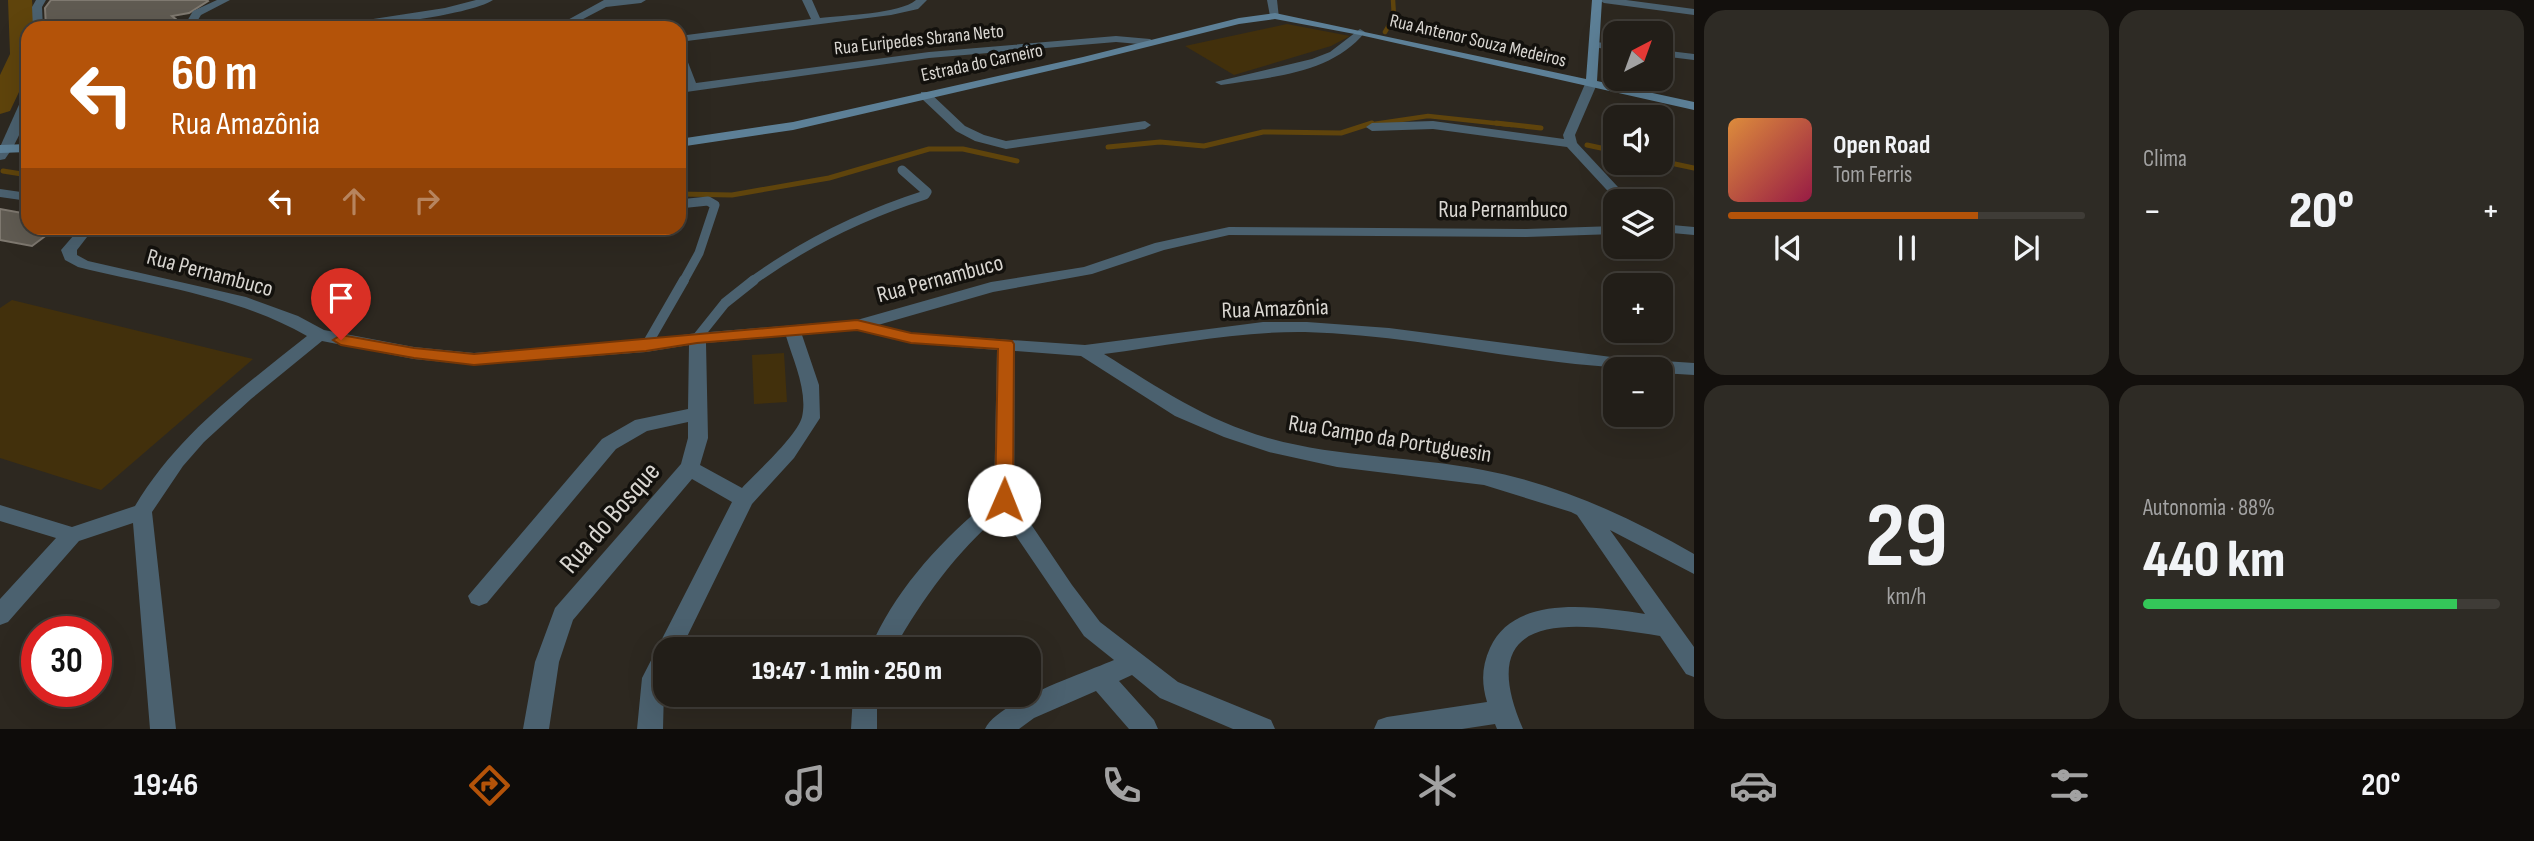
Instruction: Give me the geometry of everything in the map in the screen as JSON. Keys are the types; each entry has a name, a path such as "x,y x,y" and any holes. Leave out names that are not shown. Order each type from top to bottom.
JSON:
{"street":[{"path":"38,21 37,7 41,0"},
{"path":"192,21 197,13 225,0"},
{"path":"383,21 445,12 488,0"},
{"path":"571,21 607,2 641,0"},
{"path":"807,0 817,22"},
{"path":"686,38 907,10 922,0"},
{"path":"1272,0 1275,16"},
{"path":"1597,0 1591,84 1569,135 1571,144 1613,189"},
{"path":"1604,0 1694,12"},
{"name":"Rua Antenor Souza Medeiros","path":"1275,16 1360,32 1694,106"},
{"name":"Estrada do Carneiro","path":"686,142 793,126 1070,63 1242,20 1275,16"},
{"path":"1221,82 1283,71 1318,60 1348,46 1360,32"},
{"name":"Rua Euripedes Sbrana Neto","path":"686,88 929,54 1116,39 1150,41"},
{"path":"1595,45 1603,46"},
{"path":"1673,54 1694,57"},
{"path":"686,71 692,87"},
{"path":"925,95 958,128 974,137 1006,145 1024,145 1145,125"},
{"path":"2,151 21,112"},
{"path":"1372,127 1433,125 1571,144"},
{"path":"2,151 21,149"},
{"path":"0,193 21,196"},
{"path":"1673,229 1694,232"},
{"name":"Rua Pernambuco","path":"81,235 69,250 70,257 83,264 240,301 292,320 319,335 414,353 474,359 646,346 697,338 857,325 991,287 1087,271 1160,246 1229,231 1526,233 1603,230"},
{"name":"Rua Amazônia","path":"857,325 911,338 1085,351 1250,328 1307,327 1388,333 1619,364 1694,369"},
{"path":"675,637 744,499 787,453 811,418 810,385 792,330"},
{"path":"163,729 142,512 155,485 182,454 229,408 319,335"},
{"name":"Rua do Bosque","path":"536,729 547,662 563,615 666,498 689,468 695,455 698,438 697,338"},
{"path":"1006,344 1004,500 1063,592 1092,629 1169,690 1262,729"},
{"name":"Rua Campo da Portuguesin","path":"1085,351 1170,405 1221,429 1270,446 1321,457 1454,472 1502,481 1585,510 1694,565"},
{"path":"479,596 609,444 642,425 696,414"},
{"path":"689,468 744,499"},
{"path":"888,637 925,576 970,527 1004,500"},
{"path":"1585,510 1694,666"},
{"path":"0,615 72,535 142,512"},
{"path":"0,513 72,535"},
{"path":"1387,729 1505,720 1494,677 1499,651 1513,632 1537,620 1573,617 1665,627"},
{"path":"998,729 1025,710 1133,663"},
{"path":"1100,677 1145,729"},
{"path":"650,729 653,691"},
{"path":"864,729 865,707"}],"lane":[{"path":"697,338 703,326 718,309 786,260 862,216 925,195 927,192 902,170"},
{"path":"646,346 699,253 716,205 708,201 686,203"}],"shaded area":[{"path":"1287,24 1350,36 1331,46 1234,75 1185,46"},
{"path":"12,300 253,359 101,490 0,458 0,308"},
{"path":"784,353 787,402 754,404 752,355"}],"building":[{"path":"51,0 208,1 189,13 172,16 178,21 46,21 45,8"},
{"path":"0,209 21,213 21,235 47,235 32,246 0,240"}],"waterway":[{"path":"20,0 21,21"},
{"path":"1385,32 1394,17 1393,0"},
{"path":"0,105 21,58"},
{"path":"1367,125 1428,116 1512,125"},
{"path":"1108,147 1160,142 1204,146 1263,132 1341,133 1372,123"},
{"path":"1496,123 1541,128"},
{"path":"1587,145 1603,148"},
{"path":"686,194 732,195 829,178 929,149 963,149 1017,161"},
{"path":"1673,164 1694,168"},
{"path":"3,171 21,174"}],"route":[{"path":"341,340 414,353 474,359 646,346 697,338 857,325 911,338 1006,344 1004,500"}]}
